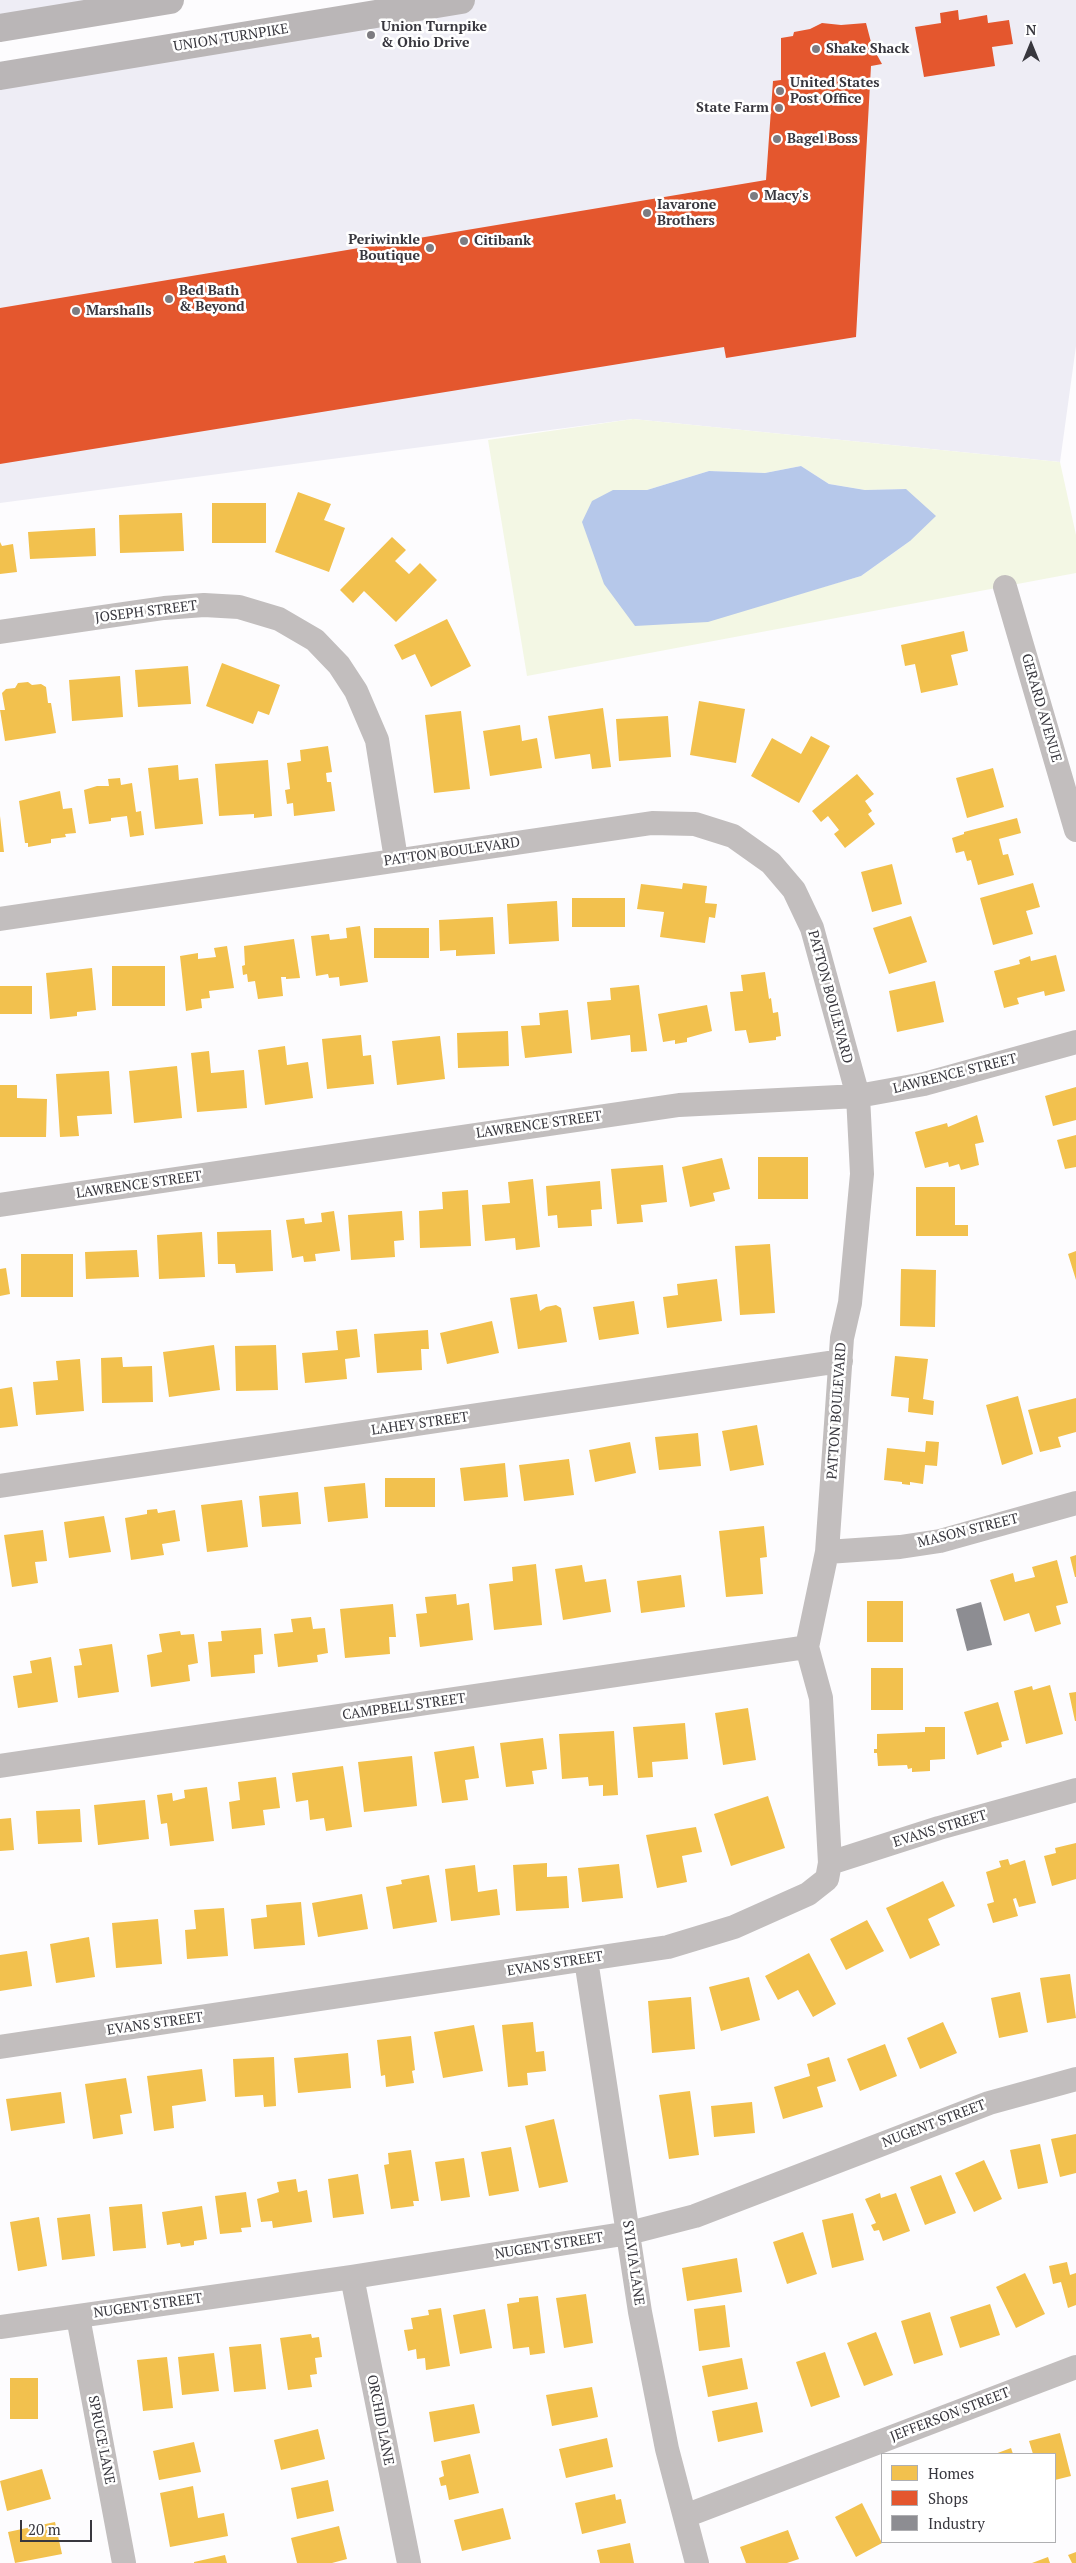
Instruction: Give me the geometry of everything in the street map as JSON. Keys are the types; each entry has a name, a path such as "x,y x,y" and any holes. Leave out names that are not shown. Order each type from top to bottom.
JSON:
{"main road":[{"path":"0,28 170,0"},
{"name":"UNION TURNPIKE","path":"0,76 426,3 461,0"}],"street":[{"name":"GERARD AVENUE","path":"1005,587 1076,830"},
{"name":"JOSEPH STREET","path":"0,632 164,608 204,605 239,607 279,620 315,640 339,665 356,691 376,740 396,859"},
{"name":"PATTON BOULEVARD","path":"0,919 396,859 452,853 652,823 695,824 733,836 771,863 794,890 812,928 858,1096 862,1174 850,1303 842,1338 827,1552 807,1647 821,1698 830,1863"},
{"name":"LAWRENCE STREET","path":"0,1205 680,1105 858,1096 924,1084 1076,1042"},
{"name":"LAHEY STREET","path":"0,1486 841,1362"},
{"name":"MASON STREET","path":"827,1552 900,1547 940,1541 1076,1503"},
{"name":"CAMPBELL STREET","path":"0,1766 807,1647"},
{"name":"EVANS STREET","path":"0,2047 668,1947 734,1927 808,1894 827,1879 830,1863 939,1828 1076,1790"},
{"name":"SYLVIA LANE","path":"586,1960 640,2312 661,2422 697,2563"},
{"name":"NUGENT STREET","path":"0,2327 352,2277 629,2233 695,2216 989,2103 1076,2079"},
{"name":"ORCHID LANE","path":"352,2277 409,2563"},
{"name":"SPRUCE LANE","path":"78,2317 124,2563"},
{"name":"JEFFERSON STREET","path":"685,2516 1076,2367"}],"shaded area":[{"path":"0,0 170,0 0,28"},
{"path":"461,0 1076,0 1076,346 1060,462 633,419 0,503 0,76"}],"green space":[{"path":"633,419 1060,462 1076,535 1076,573 527,676 488,440","holes":["801,466 829,484 865,490 906,489 910,541 861,576 748,609 613,490 647,490 709,471 765,473"]}],"water":[{"path":"801,466 829,484 865,490 906,489 936,516 910,541 861,576 708,622 635,626 604,584 582,522 592,501 613,490 647,490 709,471 765,473"}],"building: Homes":[{"path":"298,492 331,504 324,520 345,528 329,572 275,552"},
{"path":"212,503 266,503 266,543 212,543"},
{"path":"182,513 184,551 120,553 119,515"},
{"path":"95,528 96,556 30,559 28,532"},
{"path":"392,537 406,550 395,561 409,574 420,563 437,580 396,622 364,591 353,603 340,590"},
{"path":"0,542 2,546 13,544 17,572 0,574"},
{"path":"447,619 471,666 431,687 415,654 402,660 394,645"},
{"path":"964,631 968,651 951,655 958,685 921,693 915,664 905,666 901,645"},
{"path":"222,663 280,685 269,715 258,711 253,724 206,706"},
{"path":"188,666 191,704 138,707 135,670"},
{"path":"120,676 123,717 72,721 69,680"},
{"path":"28,682 32,685 41,684 46,687 56,733 5,741 0,710 5,710 2,693 6,689 15,688 18,683"},
{"path":"699,701 745,709 736,763 690,755"},
{"path":"603,708 611,767 592,769 590,754 555,759 548,716"},
{"path":"461,711 470,789 434,793 425,715"},
{"path":"668,716 671,757 619,761 616,719"},
{"path":"520,725 522,741 537,738 542,768 490,776 483,731"},
{"path":"811,736 830,746 799,803 751,776 772,738 801,754"},
{"path":"328,746 332,772 326,773 327,782 331,782 335,811 294,816 293,803 287,804 285,790 290,789 287,763 301,761 300,750"},
{"path":"268,760 272,816 254,818 254,814 219,816 215,764"},
{"path":"178,765 179,780 198,778 203,824 155,829 148,768"},
{"path":"993,768 1004,807 967,818 956,778"},
{"path":"857,774 874,794 865,801 872,811 868,814 875,824 845,848 834,834 839,830 828,816 821,822 812,811"},
{"path":"120,778 121,785 132,783 136,812 141,811 144,835 130,837 127,816 111,818 111,821 89,824 84,790 97,786 109,786 108,779"},
{"path":"60,791 63,809 72,808 76,833 65,834 66,837 51,839 51,843 28,847 28,843 25,843 19,801"},
{"path":"0,816 4,852 0,852"},
{"path":"1017,818 1021,833 999,839 1003,855 1008,854 1014,875 978,885 971,860 967,861 964,851 956,853 952,838 964,834 964,832"},
{"path":"892,864 902,904 872,912 861,872"},
{"path":"683,883 707,886 705,903 717,904 715,918 709,917 705,943 660,937 664,912 637,909 641,884 682,889"},
{"path":"1033,883 1040,907 1026,911 1033,934 993,945 980,898"},
{"path":"572,898 625,898 625,927 572,927"},
{"path":"557,901 559,941 509,944 507,904"},
{"path":"911,916 927,962 889,974 873,928"},
{"path":"493,917 495,954 456,956 456,950 440,951 439,920"},
{"path":"360,926 368,982 340,986 339,977 329,978 328,974 316,976 311,936 329,934 330,940 347,938 346,928"},
{"path":"374,928 429,928 429,958 374,958"},
{"path":"294,939 300,978 286,979 286,977 281,977 283,996 258,999 255,981 248,982 247,974 243,975 242,966 245,965 244,946"},
{"path":"227,946 234,988 209,991 210,998 201,999 202,1008 186,1011 180,956 198,953 198,959 216,957 214,948"},
{"path":"1056,955 1065,991 1045,996 1044,991 1017,998 1019,1004 1004,1008 994,971 1020,964 1019,960 1030,956 1031,961"},
{"path":"112,966 165,966 165,1006 112,1006"},
{"path":"92,968 96,1010 77,1012 77,1016 50,1019 46,973"},
{"path":"765,972 773,1013 778,1012 781,1036 776,1037 776,1040 749,1043 746,1030 735,1031 730,992 743,991 741,975"},
{"path":"935,981 944,1022 897,1032 889,991"},
{"path":"639,985 647,1051 631,1052 630,1035 591,1040 587,1002 611,1000 610,988"},
{"path":"0,986 32,986 32,1014 0,1014"},
{"path":"707,1005 712,1031 687,1038 687,1042 675,1044 675,1040 663,1042 658,1014"},
{"path":"568,1010 572,1053 525,1058 521,1026 540,1025 539,1013"},
{"path":"508,1031 509,1066 458,1068 457,1033"},
{"path":"361,1035 363,1056 371,1055 374,1084 327,1089 322,1039"},
{"path":"440,1036 445,1079 397,1085 392,1041"},
{"path":"285,1046 287,1065 308,1062 313,1098 265,1105 258,1050"},
{"path":"209,1051 211,1073 244,1070 247,1108 197,1112 191,1053"},
{"path":"177,1066 182,1118 134,1123 129,1071"},
{"path":"109,1071 112,1114 77,1116 79,1136 60,1137 56,1074"},
{"path":"0,1085 17,1085 17,1098 47,1099 46,1137 0,1137"},
{"path":"1076,1087 1076,1120 1053,1126 1045,1096"},
{"path":"977,1115 984,1142 975,1144 979,1165 961,1170 959,1164 949,1167 948,1162 925,1168 915,1132 947,1123 948,1127"},
{"path":"1076,1135 1076,1167 1065,1169 1057,1140"},
{"path":"758,1157 808,1157 808,1199 758,1199"},
{"path":"722,1158 730,1189 713,1193 715,1201 690,1207 682,1167"},
{"path":"663,1165 667,1202 641,1205 643,1222 617,1224 611,1169"},
{"path":"533,1179 540,1247 516,1250 515,1238 485,1241 482,1205 510,1203 508,1182"},
{"path":"600,1181 602,1209 591,1210 592,1226 558,1228 557,1215 548,1216 546,1186"},
{"path":"916,1187 955,1187 955,1225 968,1225 968,1236 916,1236"},
{"path":"468,1190 471,1246 420,1248 419,1211 443,1209 442,1192"},
{"path":"334,1211 340,1251 315,1254 316,1261 304,1262 303,1256 292,1258 286,1220 304,1218 305,1224 322,1222 321,1213"},
{"path":"402,1211 404,1240 394,1241 395,1257 351,1260 348,1215"},
{"path":"271,1230 273,1271 236,1273 235,1264 218,1264 217,1232"},
{"path":"202,1232 205,1277 159,1279 157,1235"},
{"path":"770,1244 775,1313 740,1315 735,1246"},
{"path":"137,1250 139,1277 86,1279 85,1252"},
{"path":"1076,1251 1076,1280 1068,1254"},
{"path":"21,1254 73,1254 73,1297 21,1297"},
{"path":"6,1268 10,1294 0,1296 0,1269"},
{"path":"901,1269 936,1270 935,1327 900,1326"},
{"path":"717,1279 722,1321 667,1328 663,1297 678,1295 677,1284"},
{"path":"537,1294 540,1311 546,1307 556,1305 561,1308 567,1342 518,1349 510,1298"},
{"path":"634,1301 639,1334 599,1340 593,1307"},
{"path":"492,1321 499,1353 447,1364 440,1333"},
{"path":"357,1329 360,1357 345,1359 347,1379 305,1383 302,1353 338,1350 336,1331"},
{"path":"428,1330 429,1349 421,1349 422,1370 377,1373 374,1334"},
{"path":"214,1345 220,1390 169,1397 163,1352"},
{"path":"276,1345 278,1390 236,1391 235,1346"},
{"path":"895,1356 928,1359 923,1399 934,1401 933,1415 908,1412 909,1398 891,1396"},
{"path":"122,1357 123,1367 152,1366 153,1402 102,1403 101,1358"},
{"path":"80,1359 84,1411 36,1415 33,1382 58,1380 56,1361"},
{"path":"12,1387 18,1426 0,1428 0,1389"},
{"path":"1018,1396 1033,1454 1002,1465 986,1405"},
{"path":"1076,1398 1076,1432 1058,1437 1061,1447 1040,1452 1028,1410"},
{"path":"757,1425 764,1465 730,1471 722,1431"},
{"path":"698,1433 701,1466 659,1470 655,1437"},
{"path":"926,1441 939,1442 937,1466 925,1465 923,1484 910,1482 910,1485 884,1480 887,1448 925,1452"},
{"path":"630,1442 636,1473 595,1482 589,1450"},
{"path":"569,1459 574,1495 524,1501 519,1465"},
{"path":"505,1463 508,1497 464,1501 460,1468"},
{"path":"385,1478 435,1478 435,1507 385,1507"},
{"path":"365,1483 368,1518 328,1522 324,1487"},
{"path":"298,1492 301,1524 262,1527 259,1496"},
{"path":"242,1500 248,1547 207,1552 201,1505"},
{"path":"157,1509 158,1513 175,1510 180,1541 162,1544 164,1555 131,1560 125,1518 147,1514 147,1510"},
{"path":"104,1516 111,1552 69,1558 64,1522"},
{"path":"764,1526 767,1557 760,1558 763,1594 726,1597 719,1531"},
{"path":"43,1530 47,1561 35,1562 38,1583 12,1587 4,1535"},
{"path":"1076,1555 1076,1577 1075,1577 1070,1557"},
{"path":"1057,1560 1068,1603 1056,1606 1061,1624 1035,1632 1029,1613 1004,1621 990,1580 1013,1573 1015,1582 1035,1577 1032,1567"},
{"path":"536,1564 542,1625 494,1630 489,1584 513,1581 512,1567"},
{"path":"582,1565 585,1582 606,1579 611,1612 563,1620 555,1569"},
{"path":"681,1575 685,1607 641,1613 637,1581"},
{"path":"456,1594 457,1605 469,1603 473,1640 420,1647 416,1614 427,1613 425,1597"},
{"path":"867,1601 903,1601 903,1642 867,1642"},
{"path":"393,1604 396,1637 389,1637 390,1654 345,1658 340,1609"},
{"path":"311,1617 313,1629 325,1628 328,1653 317,1655 318,1662 278,1667 274,1634 293,1632 291,1619"},
{"path":"261,1628 263,1654 254,1655 255,1673 211,1677 208,1642 222,1641 221,1631"},
{"path":"180,1631 181,1635 194,1634 198,1663 188,1665 190,1681 151,1687 147,1655 162,1652 159,1634"},
{"path":"112,1644 119,1692 78,1698 74,1666 82,1665 79,1649"},
{"path":"51,1657 58,1702 18,1708 13,1676 32,1673 30,1661"},
{"path":"871,1668 903,1668 903,1710 871,1710"},
{"path":"1050,1685 1063,1734 1026,1744 1014,1691 1032,1686 1033,1690"},
{"path":"1076,1692 1076,1721 1075,1721 1069,1693"},
{"path":"998,1702 1009,1740 1001,1742 1002,1747 977,1755 964,1712"},
{"path":"748,1708 756,1760 723,1765 715,1713"},
{"path":"685,1723 688,1759 652,1762 653,1777 638,1778 633,1727"},
{"path":"925,1727 945,1727 945,1759 930,1760 930,1771 912,1772 912,1768 908,1769 907,1765 878,1766 877,1753 874,1753 874,1749 877,1749 877,1734 925,1732"},
{"path":"614,1731 618,1795 603,1796 603,1785 589,1786 588,1777 562,1779 559,1734"},
{"path":"543,1738 547,1769 532,1771 534,1784 506,1787 500,1743"},
{"path":"474,1746 479,1778 465,1780 468,1800 442,1803 434,1752"},
{"path":"412,1756 417,1806 364,1812 358,1762"},
{"path":"343,1766 352,1827 326,1831 324,1818 310,1820 308,1800 296,1802 292,1773"},
{"path":"276,1777 280,1808 263,1810 265,1825 232,1829 229,1802 240,1800 238,1782"},
{"path":"207,1787 214,1841 170,1846 167,1823 161,1824 157,1795 172,1793 173,1801 185,1798 184,1790"},
{"path":"768,1796 785,1848 731,1866 714,1814"},
{"path":"145,1800 149,1839 98,1845 94,1805"},
{"path":"80,1809 82,1842 38,1844 36,1811"},
{"path":"11,1818 14,1850 0,1851 0,1819"},
{"path":"696,1827 702,1852 682,1856 687,1882 657,1888 646,1835"},
{"path":"1076,1843 1076,1879 1052,1886 1044,1856 1056,1853 1055,1848"},
{"path":"1008,1859 1010,1865 1025,1860 1036,1903 1019,1907 1016,1898 1013,1899 1018,1916 993,1923 987,1904 994,1902 986,1872 1001,1867 999,1861"},
{"path":"547,1863 547,1877 567,1876 569,1908 516,1911 513,1865"},
{"path":"619,1864 623,1898 582,1902 578,1868"},
{"path":"475,1865 478,1892 497,1889 500,1915 451,1921 445,1869"},
{"path":"429,1875 437,1922 393,1929 386,1887 402,1884 401,1880"},
{"path":"943,1881 955,1906 928,1919 940,1945 910,1959 886,1908"},
{"path":"362,1894 368,1929 318,1937 312,1903"},
{"path":"301,1902 305,1945 254,1949 251,1919 267,1917 266,1905"},
{"path":"224,1908 228,1956 187,1959 185,1930 196,1929 194,1910"},
{"path":"158,1919 162,1964 116,1968 112,1923"},
{"path":"867,1920 884,1951 846,1970 830,1939"},
{"path":"89,1937 95,1977 56,1983 50,1944"},
{"path":"27,1951 32,1986 0,1991 0,1955"},
{"path":"809,1953 836,2004 813,2017 798,1990 778,2000 765,1976"},
{"path":"1070,1974 1076,2018 1047,2023 1040,1978"},
{"path":"749,1977 760,2020 721,2031 709,1987"},
{"path":"1020,1992 1028,2032 999,2038 991,1998"},
{"path":"691,1997 695,2049 652,2053 648,2001"},
{"path":"533,2022 536,2052 544,2051 546,2071 527,2073 528,2085 508,2087 502,2025"},
{"path":"943,2022 957,2053 920,2069 907,2038"},
{"path":"474,2025 483,2071 443,2078 434,2032"},
{"path":"411,2036 415,2070 412,2071 414,2083 386,2087 385,2075 381,2076 377,2040"},
{"path":"885,2044 897,2076 860,2091 847,2059"},
{"path":"348,2053 351,2088 298,2093 294,2058"},
{"path":"274,2057 276,2106 264,2107 263,2095 235,2097 233,2059"},
{"path":"829,2057 836,2081 817,2087 823,2107 783,2119 774,2087 810,2076 807,2064"},
{"path":"202,2069 206,2101 172,2106 174,2128 154,2131 147,2076"},
{"path":"126,2078 132,2113 120,2115 123,2134 93,2139 85,2084"},
{"path":"690,2091 699,2155 669,2159 659,2095"},
{"path":"61,2092 65,2123 11,2131 6,2099"},
{"path":"752,2102 755,2133 714,2137 711,2106"},
{"path":"554,2119 568,2182 539,2188 525,2126"},
{"path":"1076,2134 1076,2173 1060,2177 1051,2139"},
{"path":"1040,2144 1048,2183 1018,2189 1010,2150"},
{"path":"511,2147 519,2191 489,2196 481,2152"},
{"path":"411,2150 419,2201 413,2201 414,2206 391,2209 384,2165 389,2164 388,2153"},
{"path":"464,2158 470,2197 441,2201 435,2162"},
{"path":"984,2160 1002,2199 974,2212 955,2173"},
{"path":"358,2174 364,2214 333,2218 328,2179"},
{"path":"941,2175 956,2213 925,2225 910,2187"},
{"path":"296,2179 298,2192 307,2190 312,2222 273,2228 272,2221 261,2222 257,2199 279,2192 277,2182"},
{"path":"246,2192 251,2227 241,2228 242,2232 220,2234 215,2196"},
{"path":"880,2193 881,2198 896,2193 910,2231 883,2241 879,2230 874,2231 871,2225 876,2223 865,2199"},
{"path":"142,2204 146,2248 113,2251 109,2207"},
{"path":"202,2206 207,2239 194,2241 194,2245 181,2247 180,2243 167,2245 162,2212"},
{"path":"853,2213 864,2260 832,2268 822,2220"},
{"path":"90,2214 95,2256 62,2260 57,2218"},
{"path":"39,2217 47,2266 18,2271 10,2222"},
{"path":"803,2232 817,2274 787,2284 773,2242"},
{"path":"737,2258 742,2292 687,2301 682,2268"},
{"path":"1067,2262 1070,2275 1076,2273 1076,2305 1068,2308 1061,2282 1053,2284 1049,2266"},
{"path":"1025,2273 1045,2314 1016,2328 996,2287"},
{"path":"586,2294 593,2343 564,2348 556,2298"},
{"path":"538,2296 545,2353 530,2355 529,2347 513,2349 507,2304 519,2302 519,2298"},
{"path":"990,2304 1000,2335 960,2348 950,2317"},
{"path":"725,2305 730,2347 699,2351 694,2309"},
{"path":"441,2308 450,2366 426,2370 425,2358 417,2359 416,2349 408,2351 404,2330 413,2329 411,2318 429,2315 428,2310"},
{"path":"485,2309 492,2348 460,2354 453,2315"},
{"path":"930,2312 943,2355 914,2364 901,2321"},
{"path":"876,2332 893,2375 864,2386 847,2343"},
{"path":"311,2334 312,2338 319,2337 322,2357 315,2358 317,2374 310,2375 312,2387 288,2390 280,2338"},
{"path":"261,2344 266,2389 234,2392 229,2347"},
{"path":"825,2352 840,2397 811,2407 796,2362"},
{"path":"214,2353 219,2391 182,2395 178,2357"},
{"path":"167,2357 173,2408 143,2411 137,2360"},
{"path":"742,2358 748,2389 708,2397 702,2366"},
{"path":"10,2378 38,2378 38,2419 10,2419"},
{"path":"592,2387 598,2417 552,2426 546,2395"},
{"path":"757,2402 763,2432 718,2442 712,2411"},
{"path":"474,2404 480,2433 434,2442 429,2412"},
{"path":"318,2429 325,2459 281,2470 274,2440"},
{"path":"1060,2433 1071,2476 1056,2480 1056,2453 1033,2453 1029,2441"},
{"path":"607,2438 613,2467 566,2478 559,2449"},
{"path":"194,2442 201,2472 159,2480 153,2451"},
{"path":"1011,2448 1013,2453 998,2453"},
{"path":"470,2454 479,2493 449,2500 446,2485 441,2486 439,2478 444,2476 441,2461"},
{"path":"42,2469 51,2499 7,2511 0,2481"},
{"path":"328,2480 334,2511 297,2519 291,2488"},
{"path":"193,2486 198,2518 224,2513 228,2536 170,2547 160,2493"},
{"path":"615,2494 616,2500 621,2499 626,2523 582,2534 575,2503"},
{"path":"862,2503 882,2543 856,2557 835,2517"},
{"path":"503,2508 511,2539 462,2551 454,2520"},
{"path":"55,2522 62,2554 15,2563 8,2532"},
{"path":"339,2526 347,2559 332,2563 297,2563 291,2538"},
{"path":"788,2530 799,2559 787,2563 746,2563 740,2547"},
{"path":"630,2543 634,2563 600,2563 597,2550"},
{"path":"1076,2552 1076,2563 1072,2563 1068,2555"},
{"path":"225,2555 227,2563 194,2563 194,2562"},
{"path":"1048,2557 1050,2563 1032,2563"}],"building: Shops":[{"path":"958,10 959,20 987,15 988,23 1009,20 1013,44 992,47 995,66 924,77 915,27 941,23 940,13"},
{"path":"822,23 841,25 866,23 872,46 882,64 871,66 856,337 726,358 724,347 0,464 0,308 766,180 773,81 781,80 781,38 793,36 794,32 810,29"}],"building: Industry":[{"path":"981,1602 992,1645 967,1651 956,1609"}],"place":[{"name":"Union Turnpike & Ohio Drive","path":"371,35"},
{"name":"Shake Shack","path":"816,49"},
{"name":"United States Post Office","path":"780,91"},
{"name":"State Farm","path":"779,108"},
{"name":"Bagel Boss","path":"777,139"},
{"name":"Macy's","path":"754,196"},
{"name":"Iavarone Brothers","path":"647,213"},
{"name":"Citibank","path":"464,241"},
{"name":"Periwinkle Boutique","path":"430,248"},
{"name":"Bed Bath & Beyond","path":"169,299"},
{"name":"Marshalls","path":"76,311"}]}
